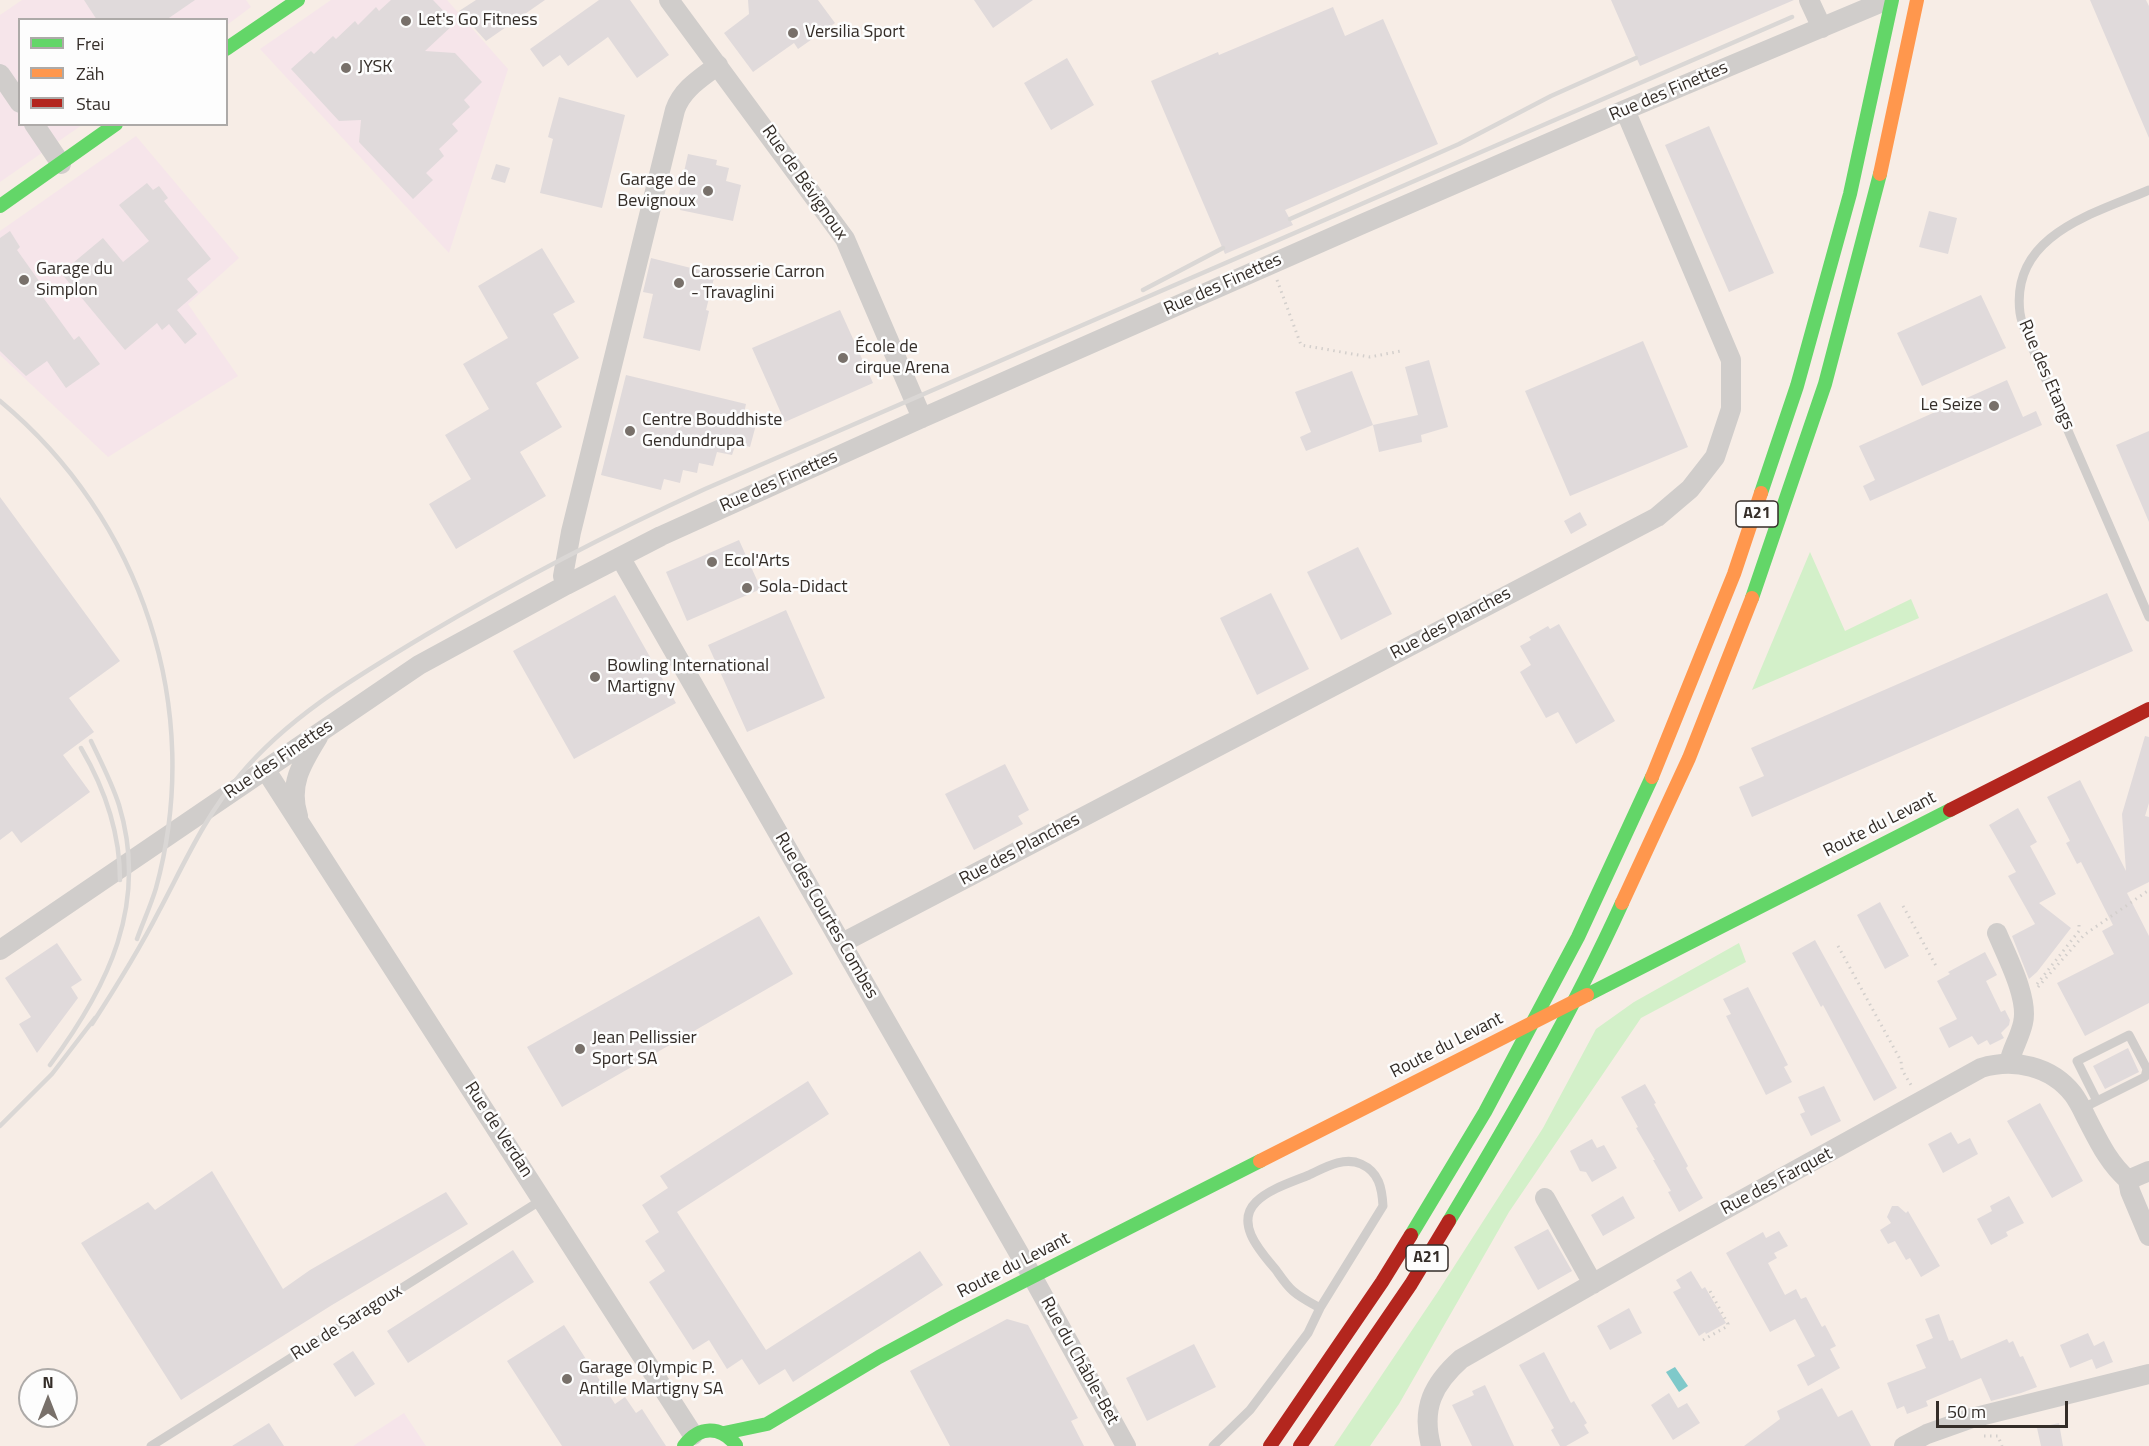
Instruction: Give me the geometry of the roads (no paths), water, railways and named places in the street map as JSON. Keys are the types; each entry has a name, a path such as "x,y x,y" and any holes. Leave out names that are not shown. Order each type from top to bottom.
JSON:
{"main road":[{"path":"228,48 298,0"},
{"name":"A21","path":"1270,1446 1340,1348 1484,1116 1575,945 1654,776 1735,574 1797,391 1857,170 1888,9 1892,0"},
{"name":"A21","path":"1300,1446 1413,1279 1489,1155 1542,1062 1594,960 1678,782 1756,587 1819,397 1877,188 1916,3"},
{"path":"0,206 113,126"},
{"name":"Route du Levant","path":"754,1439 767,1424 879,1357 1032,1276 2149,709"},
{"name":"Route du Levant","path":"689,1440 707,1429 724,1433 767,1424"},
{"path":"724,1433 737,1446"}],"street":[{"name":"Rue de Bévignoux","path":"669,0 845,239 922,418"},
{"path":"1809,0 1822,28"},
{"name":"Rue des Finettes","path":"0,950 420,665 661,536 922,418 1625,110 1822,28 1888,9"},
{"path":"566,585 563,576 571,532 675,110 678,100 687,90 718,65"},
{"path":"0,75 18,100"},
{"name":"Rue des Planches","path":"842,943 1657,516 1690,489 1715,457 1731,409 1731,360 1625,110"},
{"path":"35,126 61,164"},
{"name":"Rue des Courtes Combes","path":"620,557 1032,1276"},
{"name":"Rue de Verdan","path":"302,827 294,803 296,775 321,732"},
{"name":"Rue de Verdan","path":"266,770 543,1199 689,1440"},
{"path":"1997,933 2022,998 2024,1022 2009,1063"},
{"name":"Rue des Farquet","path":"1431,1446 1427,1418 1428,1406 1433,1392 1451,1368 1461,1359 1981,1068 2009,1063 2029,1065 2056,1079 2089,1105 2105,1155 2128,1180"},
{"path":"2149,1171 2128,1180 2130,1191 2149,1236"},
{"path":"1545,1198 1593,1284"},
{"name":"Rue du Châble-Bet","path":"1032,1276 1126,1446"},
{"path":"1904,1446 1927,1434 1972,1418 2149,1374"}],"lane":[{"name":"Rue des Etangs","path":"2149,190 2069,224 2045,242 2029,261 2021,287 2020,302 2021,316 2036,357 2149,617"},
{"path":"2129,1035 2147,1069 2145,1077 2089,1105 2077,1061 2129,1035"},
{"path":"1213,1446 1251,1410 1308,1333 1320,1308 1383,1206 1382,1188 1375,1174 1361,1164 1346,1162 1330,1165 1269,1193 1254,1203 1248,1219 1250,1234 1258,1248 1293,1291 1320,1308"},
{"name":"Rue de Saragoux","path":"151,1446 543,1199"}],"water":[{"path":"1675,1367 1688,1386 1679,1392 1666,1372"}],"railway":[{"path":"92,1024 143,940 216,807 240,775 260,753 303,715 350,682 424,636 563,559 705,489 1792,17"},
{"path":"1290,219 1459,144 1551,96 1636,58"},
{"path":"1143,290 1223,248"},
{"path":"0,401 49,448 91,502 125,560 150,622 166,686 172,753 169,821 156,888 137,939"},
{"path":"50,1065 71,1035 105,975 118,943 126,910 129,876 127,841 119,805 91,741"},
{"path":"81,748 90,763 110,811 117,845 120,880"},
{"path":"0,1126 52,1074 95,1018"}],"place":[{"name":"Let's Go Fitness","path":"406,21"},
{"name":"Versilia Sport","path":"793,33"},
{"name":"JYSK","path":"346,68"},
{"name":"Garage de Bevignoux","path":"708,191"},
{"name":"Garage du Simplon","path":"24,280"},
{"name":"Carosserie Carron - Travaglini","path":"679,283"},
{"name":"École de cirque Arena","path":"843,358"},
{"name":"Le Seize","path":"1994,406"},
{"name":"Centre Bouddhiste Gendundrupa","path":"630,431"},
{"name":"Ecol'Arts","path":"712,562"},
{"name":"Sola-Didact","path":"747,588"},
{"name":"Bowling International Martigny","path":"595,677"},
{"name":"Jean Pellissier Sport SA","path":"580,1049"},
{"name":"Garage Olympic P. Antille Martigny SA","path":"567,1379"}]}
